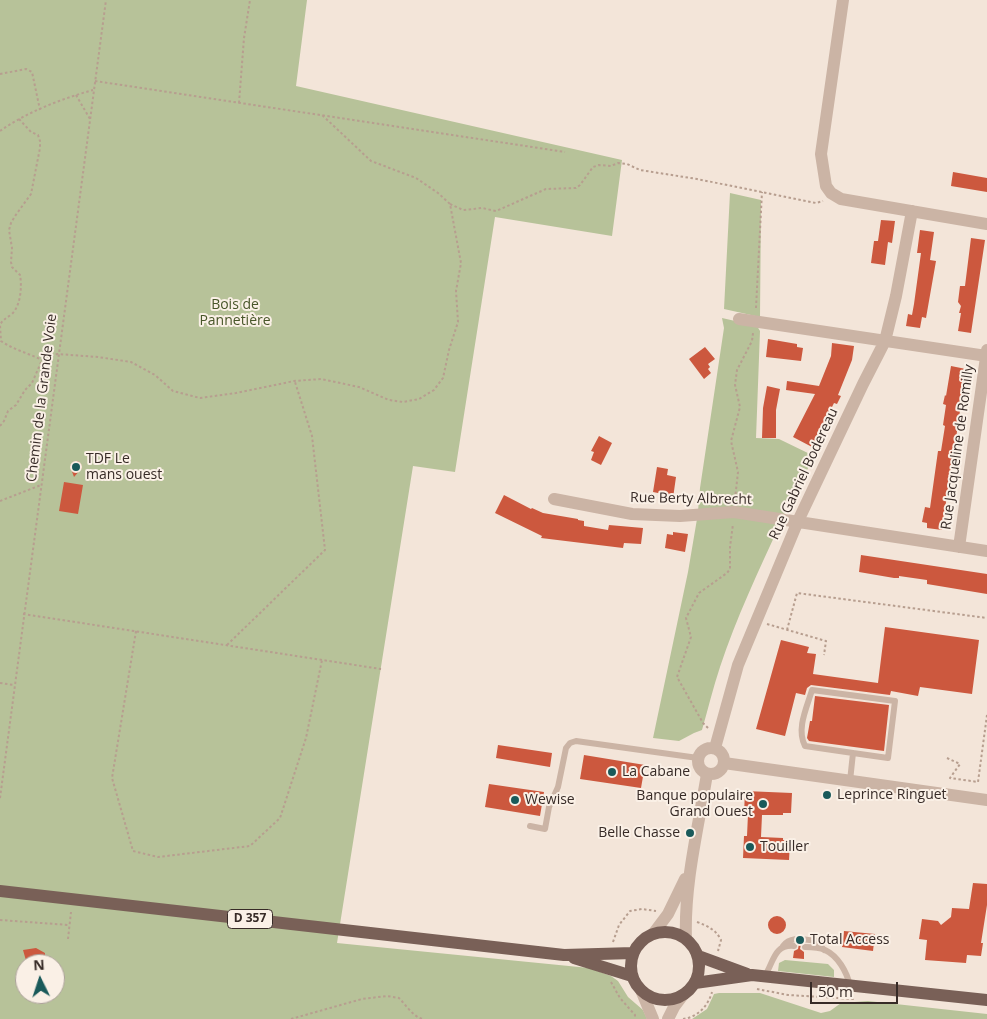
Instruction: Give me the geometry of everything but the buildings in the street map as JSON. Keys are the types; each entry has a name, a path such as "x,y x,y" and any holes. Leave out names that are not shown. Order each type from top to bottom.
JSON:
{"main road":[{"name":"D 357","path":"0,891 564,955 633,953"},
{"path":"670,932 686,939 698,956 699,969 695,983 682,995 672,999 661,1000 650,997 641,990 632,976 631,960 633,953 638,945 653,934 670,932"},
{"name":"D 357","path":"564,955 632,976"},
{"path":"698,956 758,976 987,1000"},
{"path":"695,983 758,976"}],"street":[{"path":"843,0 821,154 826,186 836,196 987,224"},
{"name":"Rue Gabriel Bodereau","path":"716,743 738,665 798,521 858,393 885,341 896,296 912,211"},
{"path":"739,319 987,354"},
{"name":"Rue Jacqueline de Romilly","path":"959,547 987,354"},
{"name":"Rue Berty Albrecht","path":"554,499 632,514 680,516 734,512 987,551"},
{"path":"716,743 724,763 718,772 707,774 699,767 698,758 700,753 716,743"},
{"path":"724,763 987,800"},
{"path":"686,939 685,917 690,870 707,774"},
{"path":"653,934 668,914 690,870"},
{"path":"641,990 653,1019"},
{"path":"668,1019 682,995"}],"lane":[{"path":"812,690 895,701 888,758 853,754 804,746 801,739 801,730 812,690"},
{"path":"530,826 545,829 549,807 558,787 566,748 570,743 576,741 698,758"},
{"path":"850,781 853,754"},
{"path":"758,976 778,950 792,938 817,941 824,950 832,955 845,972 850,986"},
{"path":"783,946 794,946"},
{"path":"805,947 824,950"}],"path":[{"name":"Chemin de la Grande Voie","path":"0,798 106,0"},
{"path":"239,103 244,38 250,0"},
{"path":"0,74 26,69 32,72 40,110"},
{"path":"95,81 565,152"},
{"path":"0,131 19,119 76,95 94,90"},
{"path":"76,95 90,119"},
{"path":"321,114 372,161 416,178 450,204 463,210 482,208 496,211 546,189 576,188 592,168 611,166 618,163 627,164 640,170 697,179 816,203 836,196"},
{"path":"19,119 31,132 38,136 40,148 31,194 11,223 12,248 10,262 12,267 20,274 21,289 17,306 0,325 1,341 14,350 27,353 42,360"},
{"path":"716,743 702,723 678,677 691,637 686,618 699,593 730,569 730,547 738,472 731,441 740,407 735,386 737,370 752,341 756,321 762,192"},
{"path":"0,426 8,411 16,405 25,390 32,383 42,360 49,355 58,354 131,362 155,375 173,392 200,398 294,381 321,379 359,387 389,400 404,402 419,399 434,390 443,378 458,322 456,291 461,263 450,204"},
{"path":"228,645 325,550 312,436 294,381"},
{"path":"0,501 41,485"},
{"path":"787,630 797,593 987,618"},
{"path":"24,614 381,669"},
{"path":"765,624 826,641 824,655"},
{"path":"136,631 112,778 133,851 158,857 250,846 280,818 306,738 322,660"},
{"path":"1,684 14,685"},
{"path":"947,758 960,764 950,778 978,782 987,715"},
{"path":"68,939 72,899"},
{"path":"612,953 614,935 626,915 636,910 657,911"},
{"path":"0,920 69,925"},
{"path":"609,969 611,983 620,998 635,1015 635,1019"},
{"path":"291,1019 362,999 387,996 399,998 411,1012 418,1018 423,1019"}],"green space":[{"name":"Bois de Pannetière","path":"0,0 307,0 296,86 622,160 612,236 495,217 455,472 413,466 337,943 589,968 611,976 618,981 628,997 643,1010 647,1019 0,1019"},
{"path":"730,193 761,200 760,317 724,309"},
{"path":"722,318 757,326 760,331 756,438 779,439 814,456 785,515 698,511 724,328"},
{"path":"729,517 781,522 733,630 717,675 702,730 679,741 653,738 688,572 697,519"},
{"path":"785,960 828,964 834,970 834,977 778,971 779,963"},
{"path":"760,993 821,1013 830,1011 841,1003 868,1001 987,1014 987,1019 692,1019 707,1009 714,994"}],"place":[{"name":"TDF Le mans ouest","path":"76,467"},
{"name":"La Cabane","path":"612,772"},
{"name":"Leprince Ringuet","path":"827,795"},
{"name":"Wewise","path":"515,800"},
{"name":"Banque populaire Grand Ouest","path":"763,804"},
{"name":"Belle Chasse","path":"690,833"},
{"name":"Touiller","path":"750,847"},
{"name":"Total Access","path":"800,940"}]}
